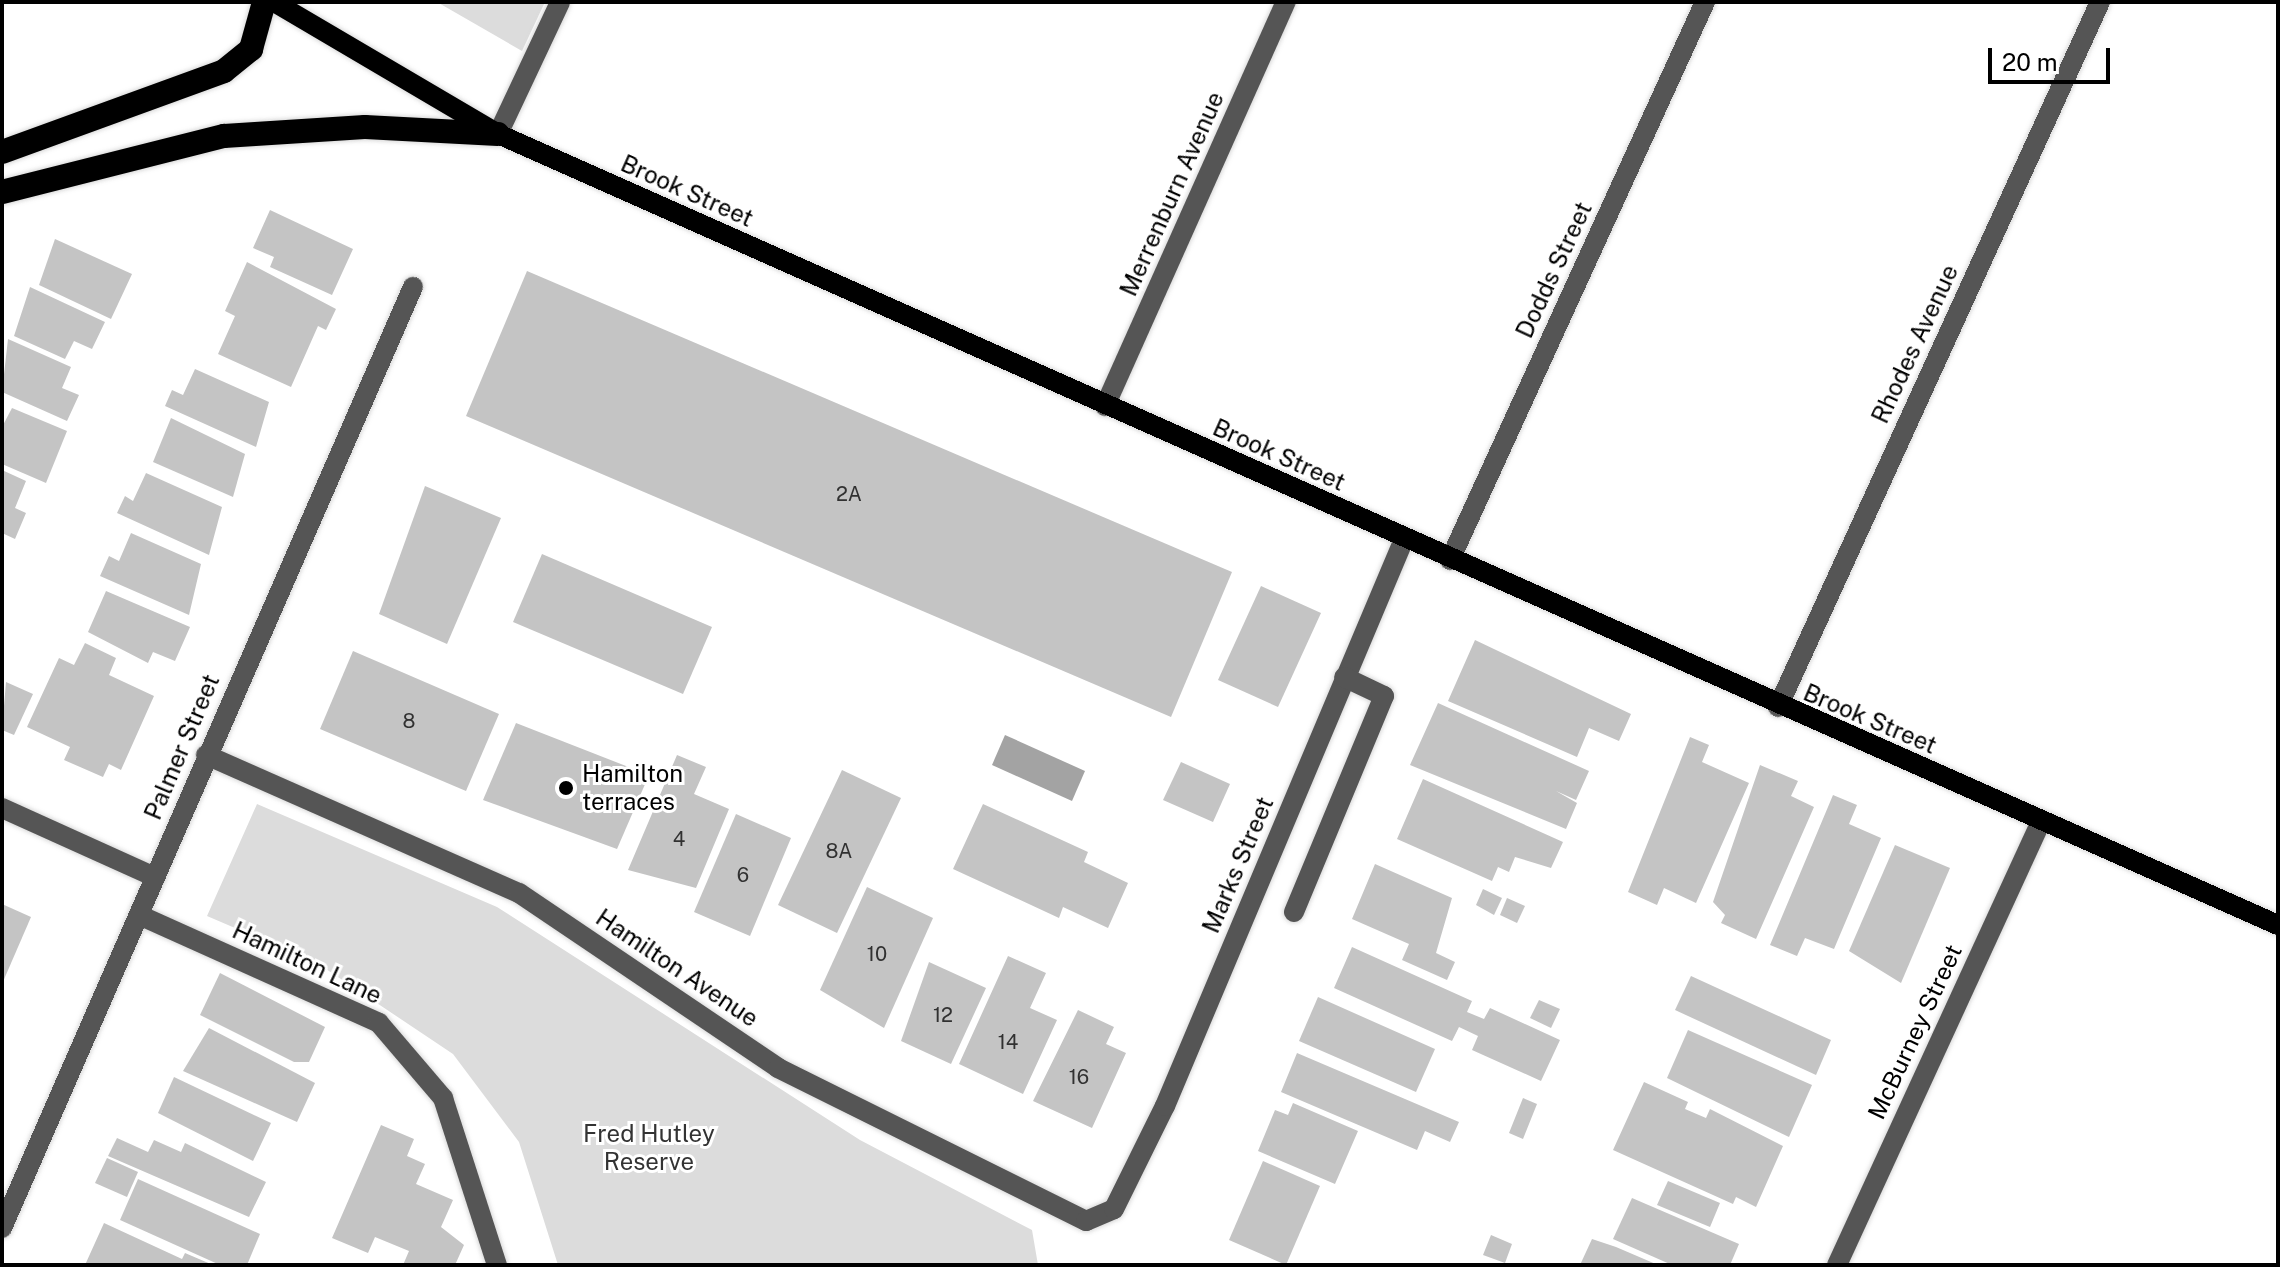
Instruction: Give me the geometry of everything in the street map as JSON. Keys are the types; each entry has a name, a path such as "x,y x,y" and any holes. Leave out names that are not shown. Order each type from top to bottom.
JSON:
{"highway":[{"path":"2,152 224,71 251,49 264,2"},
{"path":"2,192 224,136 365,127 498,134"}],"main road":[{"name":"Brook Street","path":"274,2 498,134 1778,707 2278,925"}],"street":[{"path":"498,134 560,2"},
{"name":"Merrenburn Avenue","path":"1105,406 1286,2"},
{"name":"Dodds Street","path":"1450,560 1705,2"},
{"name":"Rhodes Avenue","path":"1778,707 2100,2"},
{"name":"Palmer Street","path":"2,1228 413,287"},
{"name":"Marks Street","path":"1114,1209 1165,1106 1404,539"},
{"path":"1294,912 1384,696 1344,677"},
{"name":"Hamilton Avenue","path":"206,755 519,893 778,1068 1053,1210 1086,1221 1114,1209"},
{"path":"2,808 155,877"},
{"name":"McBurney Street","path":"1837,1265 2041,821"},
{"name":"Hamilton Lane","path":"139,915 379,1023 443,1098 497,1265"}],"green space":[{"path":"437,2 545,2 522,51"},
{"name":"Fred Hutley Reserve","path":"257,804 497,907 860,1140 1032,1230 1038,1265 558,1265 519,1142 453,1054 317,963 207,916"}],"shaded area":[{"path":"1005,735 1085,771 1072,801 992,765"}],"building":[{"path":"270,210 353,249 332,295 270,267 274,257 253,248"},
{"path":"55,239 132,274 111,319 39,285"},
{"path":"247,262 336,309 326,330 318,326 291,387 218,354 235,316 225,311"},
{"path":"527,271 1232,572 1171,717 466,416"},
{"path":"30,287 105,322 92,349 74,341 65,359 14,336"},
{"path":"8,339 71,367 62,388 79,395 67,421 2,392"},
{"path":"195,369 269,402 256,447 165,406 172,390 183,395"},
{"path":"12,408 67,431 46,483 2,464 2,427"},
{"path":"171,418 245,454 233,497 153,462"},
{"path":"2,470 26,481 15,508 26,513 15,539 2,533"},
{"path":"146,473 222,507 209,555 117,513 125,496 133,501"},
{"path":"425,486 501,518 447,644 379,614"},
{"path":"131,533 201,564 189,615 100,576 109,556 119,561"},
{"path":"542,554 712,627 683,694 513,622"},
{"path":"1261,586 1321,613 1278,707 1218,680"},
{"path":"106,591 190,627 175,661 153,652 148,663 88,632"},
{"path":"1475,640 1631,714 1619,741 1589,728 1577,757 1448,701"},
{"path":"85,643 116,658 109,675 154,696 121,770 109,764 103,777 64,760 70,747 27,727 59,658 74,665"},
{"path":"353,651 499,714 466,791 320,729"},
{"path":"6,682 33,694 14,735 2,730"},
{"path":"1438,703 1589,771 1576,800 1556,791 1577,803 1566,829 1410,765"},
{"name":"Hamilton terraces","path":"516,723 649,775 617,849 483,800"},
{"path":"1690,737 1709,745 1702,762 1749,783 1696,903 1664,888 1657,905 1628,892"},
{"path":"677,755 706,767 694,794 729,809 696,888 628,870"},
{"path":"1181,762 1230,784 1213,822 1163,800"},
{"path":"1760,765 1798,781 1791,796 1814,807 1756,939 1721,923 1725,915 1713,902"},
{"path":"842,770 901,798 837,933 778,905"},
{"path":"1423,779 1563,842 1551,868 1515,857 1509,872 1498,867 1492,881 1397,839"},
{"path":"1833,795 1857,805 1849,824 1881,838 1834,949 1805,938 1797,956 1770,945"},
{"path":"983,804 1088,852 1084,862 1128,883 1108,928 1063,907 1059,918 953,869"},
{"path":"736,814 791,838 750,936 694,912"},
{"path":"1895,845 1950,868 1901,983 1849,951"},
{"path":"1375,864 1452,898 1436,953 1455,962 1447,980 1402,960 1409,944 1352,919"},
{"path":"867,887 933,918 884,1028 820,990"},
{"path":"1483,889 1502,898 1494,915 1476,905"},
{"path":"1507,898 1525,906 1517,923 1500,915"},
{"path":"2,904 31,917 2,984"},
{"path":"1352,947 1472,1001 1467,1012 1484,1019 1490,1008 1560,1040 1541,1081 1472,1050 1478,1036 1459,1027 1452,1041 1334,988"},
{"path":"1008,956 1046,973 1030,1008 1057,1020 1023,1094 959,1064"},
{"path":"929,962 986,988 951,1064 901,1041"},
{"path":"220,973 325,1027 309,1062 294,1062 200,1015"},
{"path":"1691,976 1831,1040 1816,1075 1675,1010"},
{"path":"1318,997 1435,1049 1416,1092 1299,1041"},
{"path":"1539,1000 1560,1009 1551,1028 1530,1018"},
{"path":"1078,1010 1114,1027 1106,1044 1126,1053 1092,1128 1033,1101"},
{"path":"209,1028 315,1083 297,1122 183,1071"},
{"path":"1688,1030 1812,1085 1789,1137 1667,1078"},
{"path":"1297,1053 1459,1122 1450,1142 1425,1131 1417,1150 1281,1092"},
{"path":"174,1077 271,1123 253,1161 158,1113"},
{"path":"1644,1082 1688,1102 1685,1109 1706,1118 1710,1109 1783,1146 1756,1207 1736,1197 1733,1204 1613,1150"},
{"path":"1523,1098 1537,1104 1523,1139 1509,1133"},
{"path":"1293,1103 1358,1131 1335,1184 1258,1151 1275,1110 1288,1115"},
{"path":"381,1125 414,1139 407,1156 425,1164 416,1184 453,1200 441,1227 464,1245 455,1265 403,1265 409,1251 375,1237 368,1253 332,1238"},
{"path":"117,1138 148,1152 154,1140 181,1152 185,1143 266,1182 249,1217 108,1156"},
{"path":"107,1158 138,1172 127,1197 95,1183"},
{"path":"1263,1161 1320,1186 1286,1265 1229,1240"},
{"path":"138,1179 260,1234 247,1265 220,1265 120,1220"},
{"path":"1668,1181 1720,1203 1710,1227 1657,1205"},
{"path":"1632,1198 1739,1244 1730,1265 1672,1265 1613,1239"},
{"path":"104,1223 182,1259 185,1253 213,1265 85,1265"},
{"path":"1491,1235 1512,1244 1505,1263 1483,1255"},
{"path":"1592,1239 1616,1247 1658,1265 1580,1265"}],"place":[{"name":"Hamilton terraces","path":"566,788"}]}
